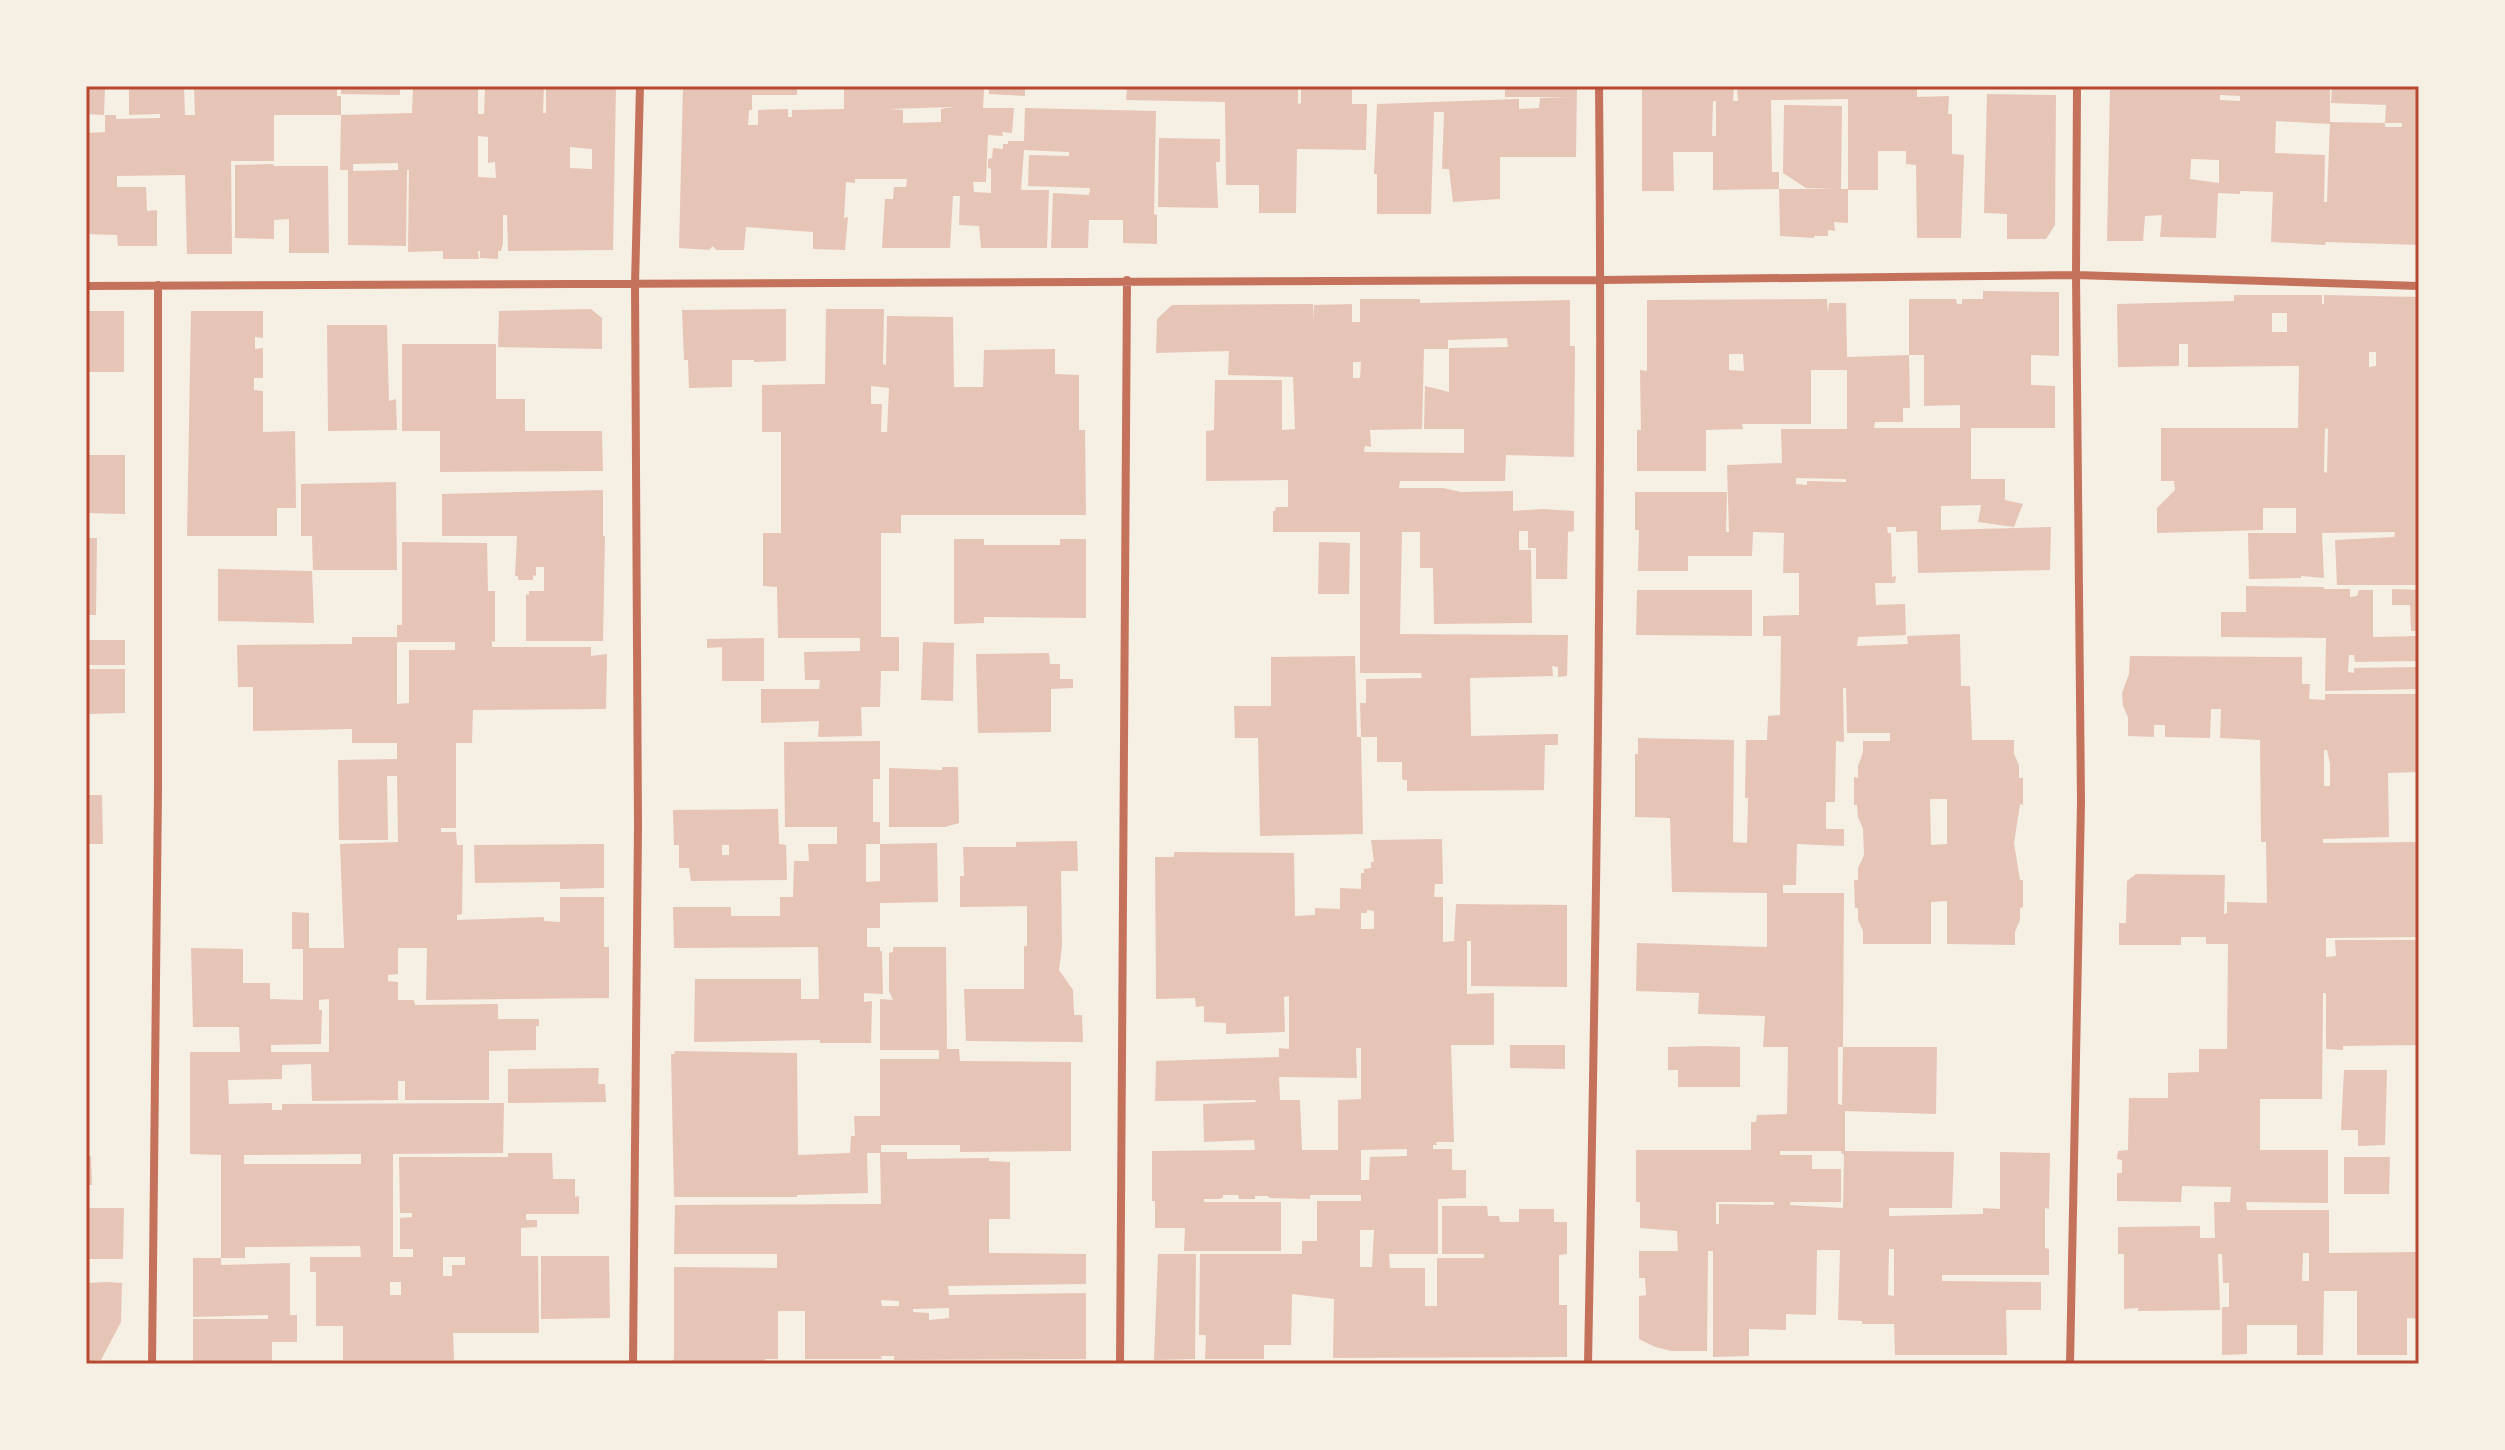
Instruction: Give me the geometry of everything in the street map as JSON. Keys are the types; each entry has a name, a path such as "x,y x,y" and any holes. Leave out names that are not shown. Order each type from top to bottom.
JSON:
{"street":[{"path":"633,1364 638,841 635,284 640,86"},
{"path":"1588,1364 1598,842 1599,86"},
{"path":"2070,1364 2081,802 2077,86"},
{"path":"86,286 2076,275 2419,286"},
{"path":"1120,1364 1127,280"},
{"path":"152,1364 158,789 158,285"}],"building":[{"path":"86,86 116,86 116,89 105,89 104,115 86,114"},
{"path":"129,86 184,86 185,115 195,115 194,86 337,86 337,96 341,96 341,115 274,115 274,161 231,161 232,254 187,254 185,175 117,176 117,187 146,187 147,211 157,210 157,246 118,246 117,235 86,234 86,133 105,132 105,115 116,115 116,119 160,118 160,114 129,115"},
{"path":"341,86 400,86 400,95 341,94"},
{"path":"413,86 478,86 478,114 484,114 485,86 544,86 543,113 546,113 546,86 616,86 613,250 508,251 507,215 503,215 503,243 498,259 480,258 480,251 479,259 443,259 443,251 408,252 409,170 406,246 348,245 348,170 340,170 341,115 412,113","holes":["478,136 488,137 488,163 495,162 496,178 478,177","570,147 592,149 592,169 570,168","398,163 398,170 353,171 353,164"]},
{"path":"683,86 797,86 797,95 752,95 748,125 758,125 758,110 788,109 788,117 792,117 792,110 844,109 844,86 1025,86 1025,96 989,94 989,89 984,89 983,108 1014,108 1012,133 988,135 986,182 973,182 974,192 991,193 988,159 992,158 993,148 1003,149 1003,144 1008,144 1008,141 1024,141 1025,108 1156,111 1154,214 1157,215 1157,244 1123,243 1123,220 1089,220 1088,248 1051,248 1053,193 1089,195 1090,188 1028,186 1029,155 1069,156 1069,152 1024,150 1021,190 1049,190 1047,248 981,248 979,226 959,225 960,196 953,196 950,248 882,248 885,199 893,199 894,187 906,187 907,179 855,179 855,183 846,182 844,218 848,217 845,250 813,249 813,232 746,227 744,250 716,250 713,246 709,250 679,248","holes":["954,107 941,109 941,122 903,123 903,110 889,109"]},
{"path":"1127,86 1298,86 1298,104 1301,103 1301,86 1352,86 1352,104 1367,104 1366,150 1297,149 1296,213 1259,213 1259,185 1226,185 1225,102 1126,100"},
{"path":"1505,86 1577,86 1576,157 1500,157 1500,199 1453,202 1449,169 1442,169 1444,112 1434,112 1431,214 1377,214 1377,174 1374,174 1377,104 1519,99 1519,109 1539,108 1540,98 1570,97 1505,97"},
{"path":"1642,86 1734,86 1733,101 1738,101 1737,86 1917,86 1917,97 1949,96 1952,154 1964,155 1961,238 1917,238 1916,165 1906,164 1906,151 1878,151 1878,190 1848,190 1848,223 1834,222 1835,231 1828,230 1828,236 1780,236 1779,189 1713,190 1713,152 1673,152 1674,191 1642,191","holes":["1848,99 1848,189 1841,189 1842,106 1784,105 1783,173 1806,188 1835,189 1779,189 1779,172 1772,172 1771,100","1713,101 1716,101 1716,136 1712,136"]},
{"path":"2110,86 2330,86 2330,122 2385,123 2386,105 2331,103 2332,86 2419,86 2419,245 2271,242 2273,192 2240,191 2240,194 2218,193 2216,238 2160,237 2162,215 2145,216 2143,241 2107,241","holes":["2220,95 2240,96 2240,101 2220,100","2276,121 2330,124 2327,202 2324,202 2325,155 2275,153","2385,123 2402,123 2402,127 2385,127","2191,159 2219,160 2219,183 2190,179"]},
{"path":"1987,94 2056,95 2055,225 2046,239 2007,239 2007,214 1984,213"},
{"path":"1159,138 1220,139 1220,162 1216,162 1218,208 1158,207"},
{"path":"235,165 328,166 329,253 289,253 289,219 274,220 274,239 235,238"},
{"path":"1983,291 2059,292 2059,356 2031,355 2031,385 2055,386 2055,428 1971,428 1971,479 2005,479 2005,500 2023,504 2014,527 1978,522 1981,505 1941,506 1941,530 2051,527 2050,570 1918,573 1917,531 1896,532 1896,527 1887,527 1888,533 1891,533 1892,577 1896,576 1895,583 1875,583 1876,605 1905,604 1906,635 1858,637 1857,646 1908,644 1907,636 1960,634 1961,686 1970,686 1972,740 2014,740 2019,778 2023,778 2023,805 2020,804 2014,843 2020,880 2023,880 2023,907 2020,908 2015,945 1947,944 1947,901 1931,902 1931,944 1863,944 1858,908 1855,908 1854,880 1858,880 1858,868 1864,855 1863,829 1857,805 1854,805 1854,777 1858,778 1863,741 1890,741 1890,733 1847,733 1846,688 1843,688 1844,742 1836,741 1835,802 1826,802 1826,829 1844,829 1844,846 1797,844 1796,885 1783,885 1783,893 1844,893 1843,1047 1937,1047 1936,1114 1845,1111 1845,1151 1954,1152 1952,1208 1889,1208 1889,1216 1983,1214 1983,1208 2000,1209 2000,1152 2050,1153 2049,1209 2045,1208 2049,1275 1942,1275 1942,1281 2041,1282 2041,1310 2006,1310 2007,1355 1895,1355 1894,1324 1838,1320 1840,1250 1817,1250 1816,1315 1786,1314 1786,1330 1749,1329 1749,1356 1713,1357 1713,1251 1708,1251 1707,1351 1672,1351 1639,1339 1639,1296 1646,1295 1645,1278 1639,1278 1639,1251 1678,1251 1677,1231 1640,1228 1640,1202 1636,1202 1636,1150 1751,1150 1751,1122 1756,1122 1757,1115 1787,1114 1788,1047 1763,1047 1765,1016 1698,1014 1699,993 1636,991 1637,943 1767,947 1767,893 1672,892 1670,818 1635,817 1638,738 1734,740 1733,842 1747,843 1746,740 1767,740 1768,716 1780,715 1781,636 1763,636 1763,616 1799,615 1799,573 1783,573 1784,533 1753,532 1752,556 1688,556 1688,571 1638,571 1639,530 1635,530 1635,492 1727,492 1726,532 1729,532 1727,465 1782,463 1781,429 1847,429 1847,370 1811,370 1811,424 1742,424 1743,429 1706,430 1706,471 1637,471 1637,430 1641,430 1640,370 1647,371 1647,300 1827,299 1828,314 1829,303 1846,303 1847,357 1909,355 1909,299 1956,299 1957,304 1962,304 1962,299 1983,299","holes":["1729,354 1743,354 1744,371 1729,370","1909,355 1924,355 1924,406 1960,405 1960,428 1874,428 1875,422 1903,422 1903,408 1910,408","1796,478 1846,479 1846,482 1807,481 1807,485 1796,484","1930,799 1947,799 1947,844 1931,845","1838,1047 1843,1047 1842,1105 1838,1104","1780,1151 1841,1151 1844,1154 1843,1208 1790,1205 1790,1202 1841,1202 1841,1169 1812,1169 1812,1155 1780,1155","1716,1202 1774,1202 1774,1205 1719,1204 1719,1224 1716,1224","1889,1249 1894,1249 1894,1296 1888,1295"]},
{"path":"2234,295 2322,295 2322,304 2324,295 2419,297 2419,585 2337,585 2335,540 2394,537 2395,532 2322,533 2324,578 2249,579 2248,533 2296,533 2296,508 2263,508 2263,530 2157,533 2157,508 2175,490 2174,481 2161,481 2161,428 2298,428 2299,366 2188,367 2188,344 2179,344 2179,366 2118,367 2117,304 2234,301","holes":["2272,313 2287,313 2287,332 2272,332","2369,352 2376,352 2376,366 2369,367","2325,428 2328,429 2327,473 2324,472"]},
{"path":"1360,299 1420,299 1420,303 1570,300 1570,346 1575,346 1574,457 1506,455 1505,481 1400,481 1399,488 1513,491 1513,511 1574,511 1574,531 1568,532 1567,579 1536,579 1536,548 1528,548 1528,531 1519,531 1519,550 1531,550 1532,623 1434,624 1433,568 1420,568 1420,532 1402,532 1400,634 1568,635 1567,676 1558,677 1558,667 1552,666 1553,676 1470,678 1471,736 1558,734 1558,745 1545,745 1544,790 1407,791 1407,780 1402,778 1402,762 1377,762 1377,737 1361,737 1360,703 1366,703 1366,679 1422,678 1421,673 1360,673 1360,532 1273,532 1273,511 1276,507 1288,507 1288,480 1206,481 1206,431 1214,430 1215,380 1282,380 1282,430 1295,429 1293,377 1228,375 1229,351 1156,353 1157,319 1172,305 1313,304 1313,321 1314,305 1352,304 1352,322 1360,322","holes":["1507,338 1508,347 1449,348 1449,392 1425,386 1424,429 1464,429 1464,453 1364,452 1365,446 1371,447 1370,430 1422,429 1424,349 1448,349 1448,340","1353,362 1361,362 1360,378 1353,378"]},
{"path":"591,309 602,318 602,349 498,347 499,311"},
{"path":"786,309 786,361 732,360 732,387 689,388 688,360 684,360 682,310"},
{"path":"826,309 884,309 883,364 886,365 887,316 953,317 954,387 983,387 984,350 1055,349 1055,374 1079,375 1079,430 1085,430 1086,515 901,515 901,533 881,533 881,637 899,637 899,671 881,671 880,707 861,707 862,736 818,737 819,721 761,723 761,689 819,689 820,680 805,680 804,652 860,651 860,638 778,638 777,587 763,586 763,533 781,533 781,432 762,432 762,385 825,384","holes":["871,386 889,388 887,432 881,432 882,404 871,404"]},
{"path":"86,311 124,311 124,372 86,372"},
{"path":"191,311 263,311 263,338 255,337 255,349 263,348 263,378 254,378 254,390 263,391 263,432 295,431 296,508 277,508 277,536 187,536"},
{"path":"327,325 387,325 389,401 396,399 397,430 328,431"},
{"path":"402,344 496,344 496,399 525,399 525,431 602,431 603,471 440,472 440,431 402,431"},
{"path":"86,455 125,455 125,514 86,513"},
{"path":"396,482 397,570 313,570 312,536 301,536 301,484"},
{"path":"603,490 603,641 526,641 526,594 529,595 529,591 544,591 544,567 536,567 533,580 518,580 515,576 517,536 442,536 442,494"},
{"path":"86,538 97,538 96,615 86,615"},
{"path":"954,539 984,539 984,545 1060,545 1060,539 1086,539 1086,618 984,617 984,623 954,624"},
{"path":"402,542 487,543 488,591 495,591 495,642 492,641 492,647 591,647 591,656 607,654 606,709 473,710 472,743 456,743 456,828 441,828 441,832 456,832 457,845 463,845 462,914 457,915 457,920 544,917 544,921 560,922 560,897 604,897 604,947 609,947 609,998 426,1000 427,948 398,948 398,974 388,975 388,981 398,982 398,1000 414,1000 415,1005 498,1004 498,1019 539,1019 536,1050 489,1051 489,1100 405,1100 405,1081 398,1081 398,1100 312,1101 311,1064 282,1065 282,1079 228,1080 229,1104 272,1103 272,1110 282,1110 282,1104 504,1103 503,1153 393,1154 393,1257 413,1257 413,1249 400,1249 400,1218 412,1217 412,1213 400,1213 399,1157 508,1157 508,1153 552,1153 553,1179 575,1179 579,1214 526,1214 526,1220 537,1220 537,1227 521,1228 521,1256 538,1256 539,1333 453,1333 454,1360 343,1360 343,1326 316,1326 316,1272 310,1272 310,1257 361,1257 360,1246 245,1247 245,1258 221,1258 221,1155 190,1154 190,1052 240,1052 239,1027 193,1027 191,948 243,949 243,983 270,983 270,999 303,1000 303,949 292,949 292,912 309,913 309,948 344,948 340,844 398,842 397,776 387,776 388,840 339,840 338,760 397,759 397,743 352,743 352,729 253,731 253,687 238,687 237,645 352,644 352,637 397,637 397,625 402,625","holes":["397,642 455,642 455,650 409,650 409,703 397,704","329,999 329,1052 271,1052 271,1045 321,1044 322,1010 319,1010 319,1000","361,1154 361,1164 244,1164 244,1155","443,1257 465,1257 465,1265 452,1265 452,1276 443,1276","390,1282 401,1282 401,1295 390,1295"]},
{"path":"1319,542 1350,543 1349,594 1318,594"},
{"path":"218,569 312,571 314,623 218,621"},
{"path":"2246,586 2350,589 2350,597 2357,596 2359,590 2373,590 2373,637 2419,636 2419,661 2355,662 2354,655 2349,655 2348,672 2354,673 2354,668 2419,667 2419,689 2325,691 2326,638 2221,637 2221,612 2246,612"},
{"path":"2392,589 2419,590 2419,631 2411,631 2410,605 2392,605"},
{"path":"1637,590 1752,590 1752,636 1636,635"},
{"path":"764,638 764,681 722,681 722,647 707,648 707,639"},
{"path":"86,640 125,640 125,665 86,665"},
{"path":"923,642 954,643 953,701 921,700"},
{"path":"1049,653 1050,664 1060,664 1060,679 1073,679 1073,688 1051,689 1051,732 978,733 976,654"},
{"path":"1355,656 1363,834 1260,836 1258,738 1235,738 1234,706 1271,706 1271,657"},
{"path":"2130,656 2302,657 2302,684 2310,684 2309,699 2325,700 2325,694 2419,694 2419,772 2388,773 2389,837 2323,839 2323,843 2419,842 2419,937 2326,938 2326,957 2336,956 2335,940 2419,940 2419,1045 2326,1049 2326,993 2323,993 2322,1099 2260,1099 2260,1150 2328,1150 2328,1203 2246,1202 2247,1210 2329,1210 2329,1253 2419,1252 2419,1319 2407,1318 2407,1355 2357,1355 2357,1291 2324,1291 2323,1355 2297,1355 2297,1325 2247,1325 2247,1354 2222,1355 2222,1307 2229,1307 2229,1283 2223,1283 2222,1254 2218,1254 2220,1310 2124,1309 2124,1254 2118,1254 2118,1227 2200,1226 2200,1238 2215,1238 2214,1202 2230,1202 2231,1187 2182,1186 2181,1202 2117,1201 2117,1173 2122,1173 2122,1160 2117,1159 2118,1151 2128,1150 2129,1098 2168,1098 2168,1073 2199,1072 2199,1049 2227,1049 2228,944 2206,944 2206,937 2181,937 2181,945 2119,945 2119,923 2126,923 2127,881 2136,874 2225,875 2224,914 2227,913 2227,902 2267,903 2266,842 2261,842 2260,740 2220,738 2221,709 2211,709 2210,738 2165,737 2165,725 2154,725 2154,737 2128,736 2128,717 2122,693 2129,674","holes":["2324,750 2327,750 2330,764 2330,786 2324,786","2303,1253 2309,1253 2309,1281 2302,1281"]},
{"path":"86,669 125,669 125,713 86,714"},
{"path":"880,741 880,779 873,779 873,822 880,822 880,844 937,843 938,902 880,903 880,928 867,928 867,947 880,947 882,951 883,994 864,993 864,1002 872,1001 871,1043 820,1043 820,1040 694,1042 695,979 801,979 801,999 819,999 818,947 674,948 673,907 731,907 731,916 780,916 780,897 793,897 794,861 809,861 808,844 837,844 837,827 785,827 784,742","holes":["866,844 880,844 880,881 866,882"]},
{"path":"942,767 958,767 959,823 945,827 889,827 889,768 942,770"},
{"path":"86,795 102,795 103,844 86,844"},
{"path":"778,809 779,844 786,845 787,880 691,881 689,868 679,868 679,845 674,845 673,810","holes":["722,845 729,845 729,855 722,855"]},
{"path":"1442,839 1443,884 1435,884 1434,897 1443,897 1443,942 1454,941 1456,904 1567,905 1567,987 1471,986 1471,941 1467,941 1467,994 1494,993 1494,1045 1451,1045 1454,1142 1436,1142 1437,1145 1433,1145 1433,1149 1452,1149 1452,1170 1466,1170 1466,1198 1438,1199 1438,1254 1389,1254 1390,1268 1425,1268 1425,1306 1437,1306 1437,1258 1484,1258 1484,1254 1442,1254 1442,1206 1487,1206 1488,1216 1499,1216 1500,1222 1519,1222 1519,1209 1554,1209 1554,1222 1567,1222 1567,1254 1559,1255 1559,1305 1567,1305 1567,1357 1333,1358 1334,1299 1292,1294 1291,1345 1264,1345 1264,1359 1205,1359 1206,1335 1199,1335 1200,1254 1302,1254 1302,1241 1317,1241 1317,1201 1361,1201 1361,1195 1310,1195 1310,1199 1255,1196 1255,1199 1239,1199 1238,1195 1223,1195 1219,1199 1204,1199 1204,1202 1281,1202 1281,1251 1184,1251 1185,1228 1155,1228 1152,1151 1255,1150 1254,1140 1204,1142 1203,1104 1256,1102 1155,1101 1156,1061 1279,1057 1279,1048 1289,1049 1289,996 1284,997 1285,1032 1226,1034 1226,1023 1204,1022 1204,1006 1196,1007 1195,998 1156,999 1155,857 1174,857 1174,852 1294,853 1295,916 1315,915 1315,908 1340,909 1340,888 1361,889 1361,873 1371,868 1371,862 1374,862 1371,840","holes":["1367,910 1374,911 1374,929 1361,929 1361,913 1367,913","1356,1048 1361,1048 1361,1099 1338,1100 1338,1150 1302,1150 1300,1100 1280,1100 1279,1077 1357,1078","1407,1149 1407,1156 1370,1157 1369,1180 1361,1180 1361,1150","1360,1230 1374,1230 1372,1267 1360,1267"]},
{"path":"1077,841 1078,871 1061,871 1062,946 1059,970 1073,990 1074,1015 1082,1015 1083,1042 966,1041 964,989 1024,989 1027,906 960,907 960,876 964,876 963,847 1016,847 1016,842"},
{"path":"604,844 604,888 560,889 560,882 475,883 474,845"},
{"path":"893,947 946,947 947,1049 959,1049 960,1061 1071,1062 1071,1151 960,1152 960,1145 881,1145 881,1152 907,1152 907,1159 989,1158 989,1161 1010,1162 1010,1219 989,1219 989,1253 1086,1254 1086,1284 948,1286 949,1295 1086,1293 1086,1359 894,1360 894,1356 881,1356 882,1359 805,1359 805,1311 778,1311 778,1359 765,1359 765,1364 669,1364 674,1359 674,1267 777,1268 777,1254 674,1254 675,1205 881,1204 880,1153 867,1153 868,1193 797,1197 674,1197 671,1054 675,1054 674,1051 797,1053 798,1155 850,1153 851,1136 855,1136 854,1116 880,1116 880,1059 939,1059 939,1050 880,1050 880,999 893,1000 889,991 889,953 893,952","holes":["881,1300 899,1301 899,1306 882,1306","949,1308 949,1318 929,1320 929,1313 913,1312 913,1309"]},
{"path":"1510,1045 1565,1045 1565,1069 1510,1068"},
{"path":"1668,1047 1740,1047 1740,1087 1678,1087 1678,1070 1668,1070"},
{"path":"599,1068 598,1084 605,1084 606,1102 508,1103 508,1069"},
{"path":"2344,1070 2387,1070 2385,1145 2358,1146 2358,1130 2341,1130"},
{"path":"86,1156 91,1156 92,1185 86,1185"},
{"path":"2344,1157 2390,1157 2389,1194 2344,1194"},
{"path":"86,1208 124,1208 123,1259 86,1259"},
{"path":"1158,1254 1196,1254 1195,1359 1154,1360"},
{"path":"541,1256 609,1256 610,1318 541,1319"},
{"path":"193,1258 221,1258 221,1265 290,1263 290,1315 297,1315 297,1342 272,1342 272,1361 193,1361 193,1319 268,1319 268,1315 193,1317"},
{"path":"86,1283 122,1283 121,1322 101,1360 86,1361"}]}
